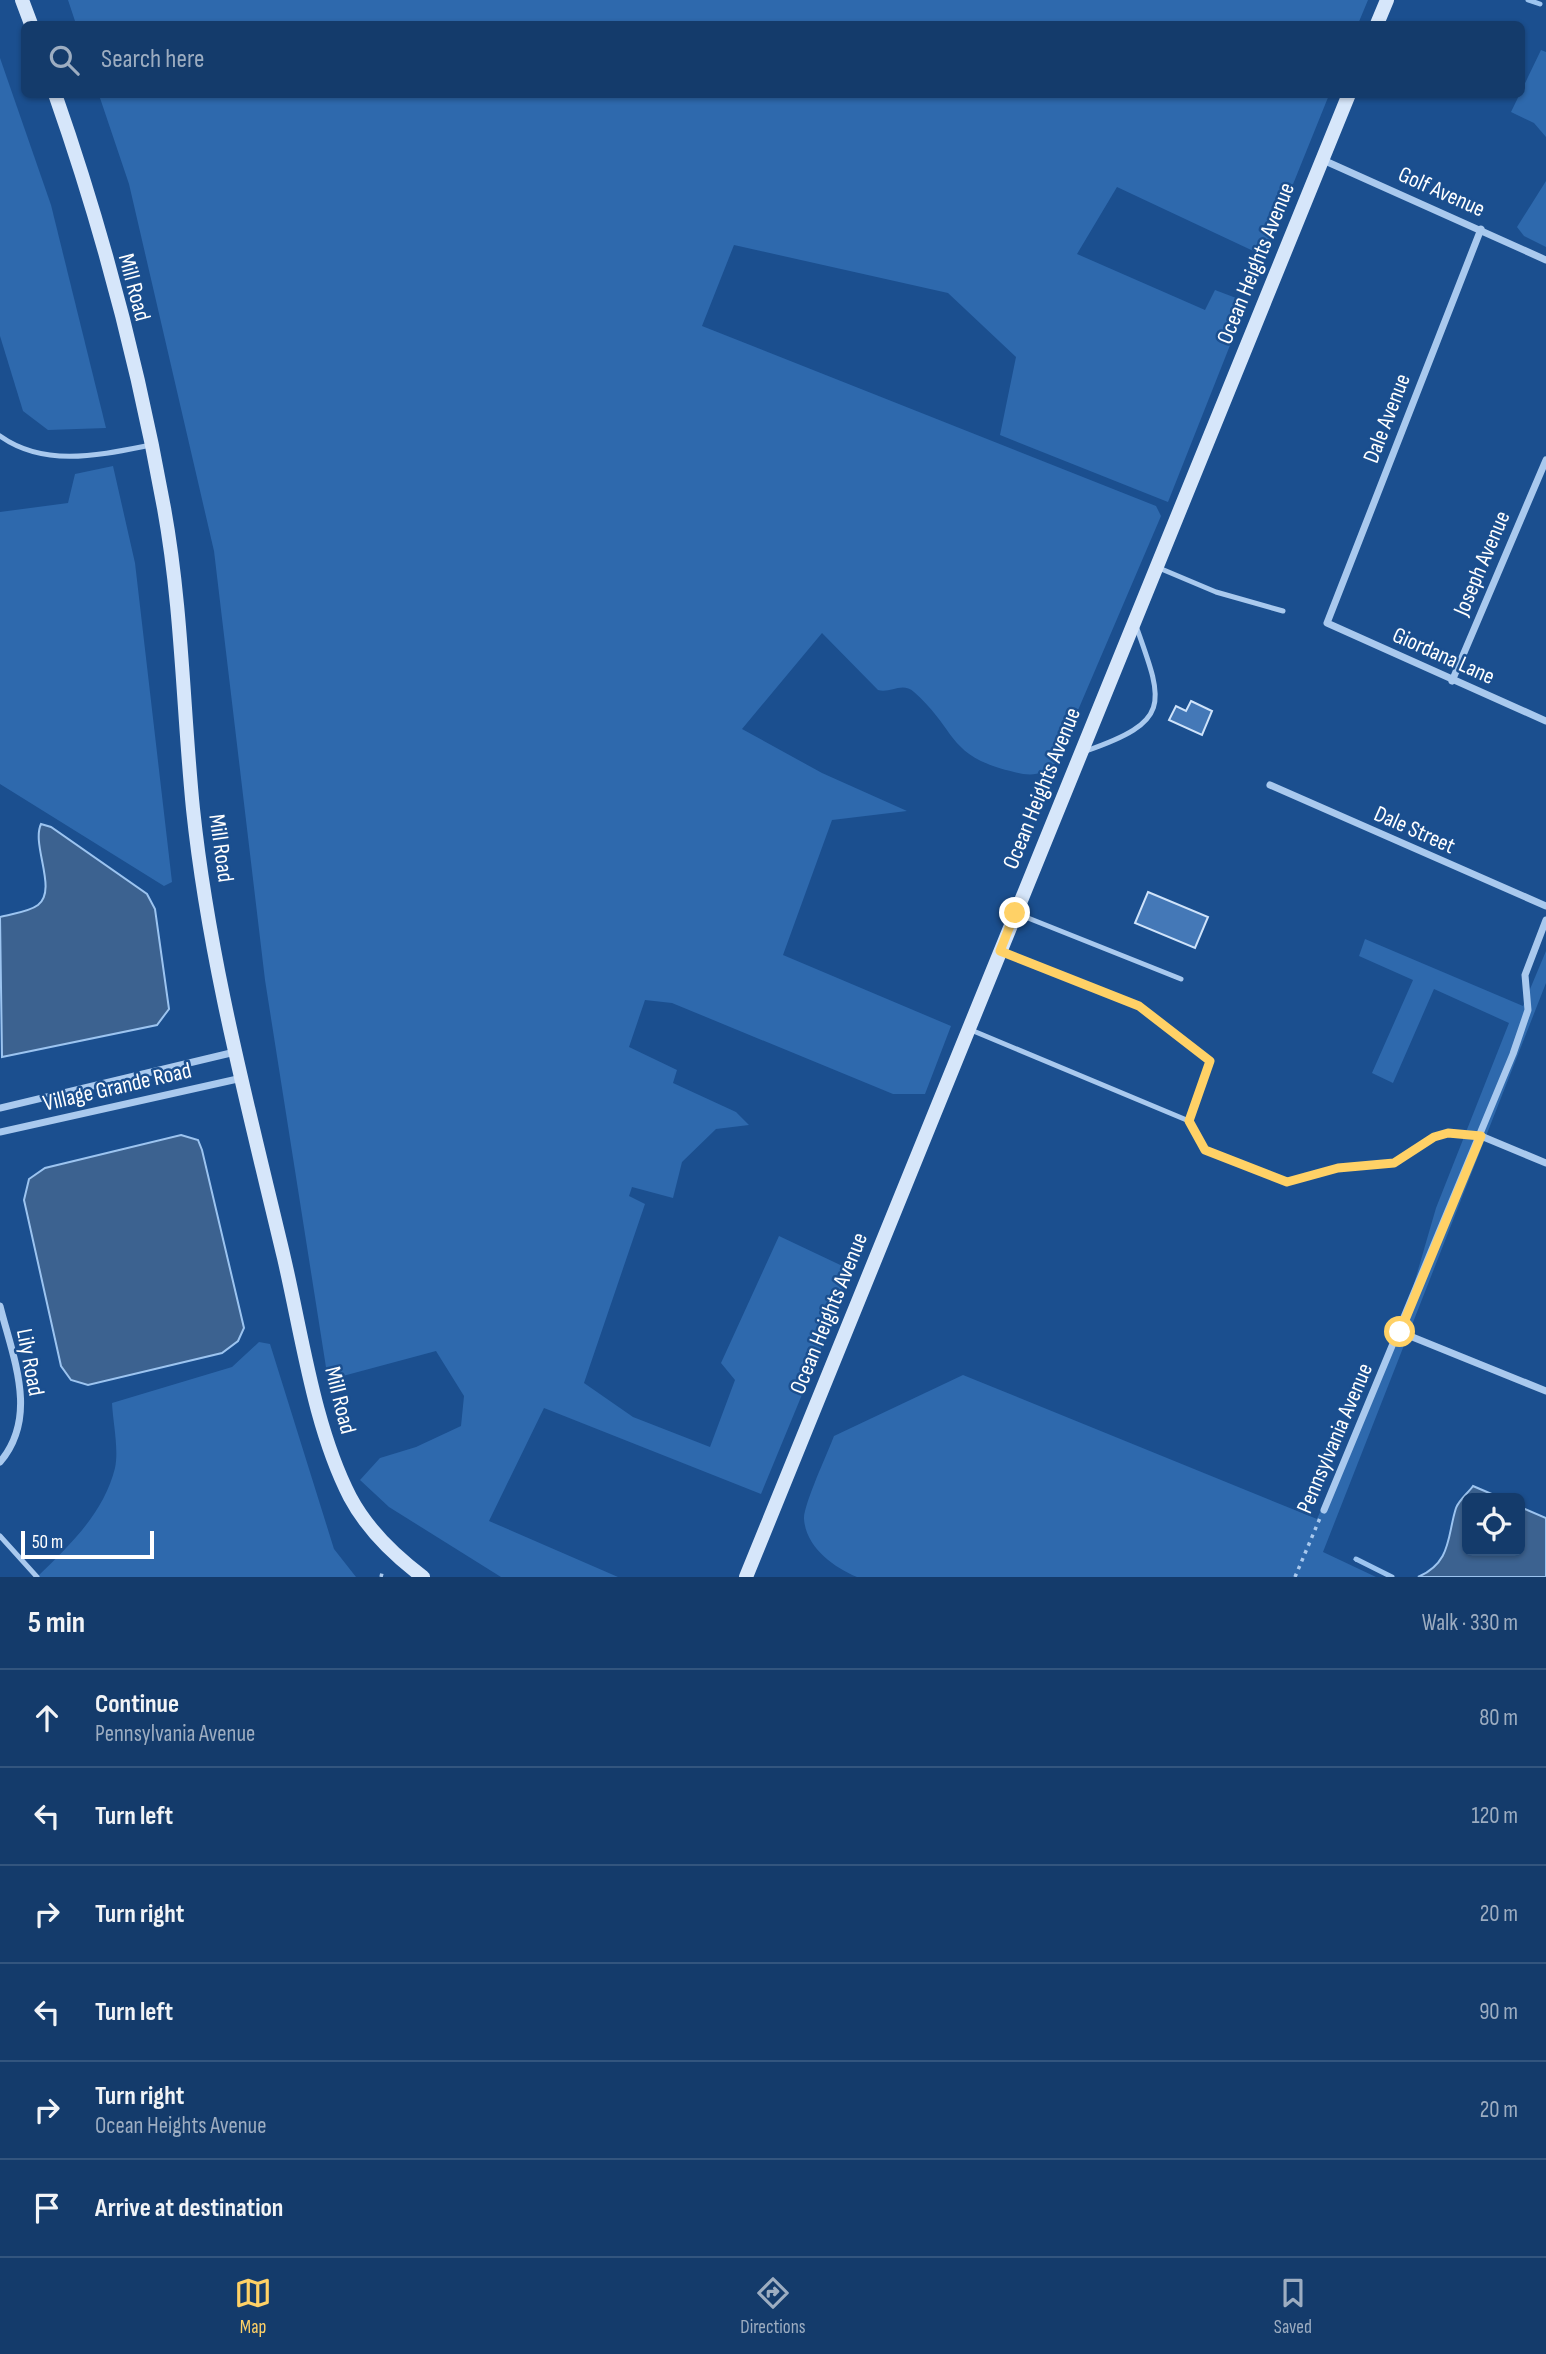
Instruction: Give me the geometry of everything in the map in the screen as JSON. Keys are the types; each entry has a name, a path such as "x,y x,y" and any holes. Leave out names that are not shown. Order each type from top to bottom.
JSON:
{"main road":[{"path":"22,0 30,21"},
{"path":"1378,21 1387,0"},
{"name":"Mill Road","path":"56,98 108,272 150,445 172,564 202,876 236,1052 330,1449 352,1500 393,1552 423,1577"},
{"name":"Ocean Heights Avenue","path":"746,1577 1347,98"}],"street":[{"name":"Golf Avenue","path":"1322,160 1546,260"},
{"name":"Dale Avenue","path":"1327,623 1481,229"},
{"name":"Joseph Avenue","path":"1452,681 1546,460"},
{"name":"Giordana Lane","path":"1327,623 1546,721"},
{"name":"Dale Street","path":"1270,785 1546,906"},
{"name":"Pennsylvania Avenue","path":"1324,1510 1481,1136 1528,1010 1525,975 1546,920"},
{"path":"0,1108 236,1052"},
{"name":"Village Grande Road","path":"0,1132 242,1078"},
{"path":"1481,1136 1546,1163"},
{"name":"Lily Road","path":"0,1306 22,1407 16,1438 0,1462"},
{"path":"1400,1332 1546,1391"}],"lane":[{"path":"0,436 19,448 41,455 94,456 150,445"},
{"path":"1156,567 1216,592 1283,611"},
{"path":"1080,753 1130,734 1152,712 1156,688 1134,620"},
{"path":"1015,913 1181,979"},
{"path":"1000,951 1139,1006 1210,1061 1189,1121"},
{"path":"968,1029 1189,1121 1205,1150 1287,1182 1338,1168 1394,1163 1434,1137 1448,1133 1481,1136"},
{"path":"0,1536 37,1577"}],"path":[{"name":"Pennsylvania Avenue","path":"1295,1577 1324,1510"}],"shaded area":[{"path":"68,0 1368,0 1359,21 75,21"},
{"path":"1541,50 1546,52 1546,137 1534,123 1511,112 1518,98 1525,98 1525,83"},
{"path":"0,58 51,205 106,428 48,430 23,411 0,336"},
{"path":"100,98 1328,98 1264,256 1117,187 1077,254 1205,310 1215,290 1244,301 1242,315 1168,502 1000,435 1016,357 948,293 734,245 702,326 1156,506 1161,516 1055,764 1046,771 1036,774 1020,773 992,766 976,758 955,741 914,692 905,688 878,690 822,633 742,729 822,773 907,811 832,820 783,955 951,1026 925,1094 893,1094 672,1003 645,1000 629,1047 677,1070 673,1083 736,1112 749,1125 716,1129 682,1162 673,1198 632,1187 629,1196 645,1204 584,1383 633,1417 710,1447 735,1380 721,1363 779,1236 853,1271 761,1494 544,1408 489,1521 618,1577 501,1577 389,1507 360,1480 380,1458 416,1447 461,1426 464,1396 436,1351 328,1380 265,980 214,551 129,184"},
{"path":"1546,181 1546,247 1524,236 1517,227"},
{"path":"113,466 135,563 172,882 164,886 0,784 0,512 68,503 75,474"},
{"path":"41,824 51,827 147,894 155,909 169,1009 157,1025 2,1057 0,917 30,909 38,905 43,898 46,889 39,843"},
{"path":"1365,939 1523,1006 1546,951 1546,983 1323,1552 1376,1577 857,1577 830,1562 815,1547 804,1519 811,1491 834,1436 963,1375 1317,1519 1400,1332 1436,1208 1509,1023 1434,989 1393,1083 1372,1073 1413,980 1359,956"},
{"path":"181,1135 198,1140 202,1150 244,1328 238,1341 222,1353 88,1385 71,1380 61,1366 24,1200 29,1179 45,1168"},
{"path":"259,1342 270,1344 334,1549 356,1577 37,1577 84,1528 103,1500 110,1484 116,1453 112,1403 232,1367"},
{"path":"1473,1486 1489,1493 1467,1493"},
{"path":"1461,1499 1462,1556 1525,1556 1525,1509 1546,1518 1546,1577 1418,1577 1429,1571 1443,1556"}],"building":[{"path":"1191,701 1212,711 1202,735 1169,720 1176,706 1186,711"},
{"path":"1148,892 1208,917 1195,948 1135,923"}],"waterway":[{"path":"1528,0 1540,4"},
{"path":"1356,1559 1392,1577"}],"route":[{"path":"1015,913 1000,951 1139,1006 1210,1061 1189,1121 1205,1150 1287,1182 1338,1168 1394,1163 1434,1137 1448,1133 1481,1136 1400,1332"}]}
